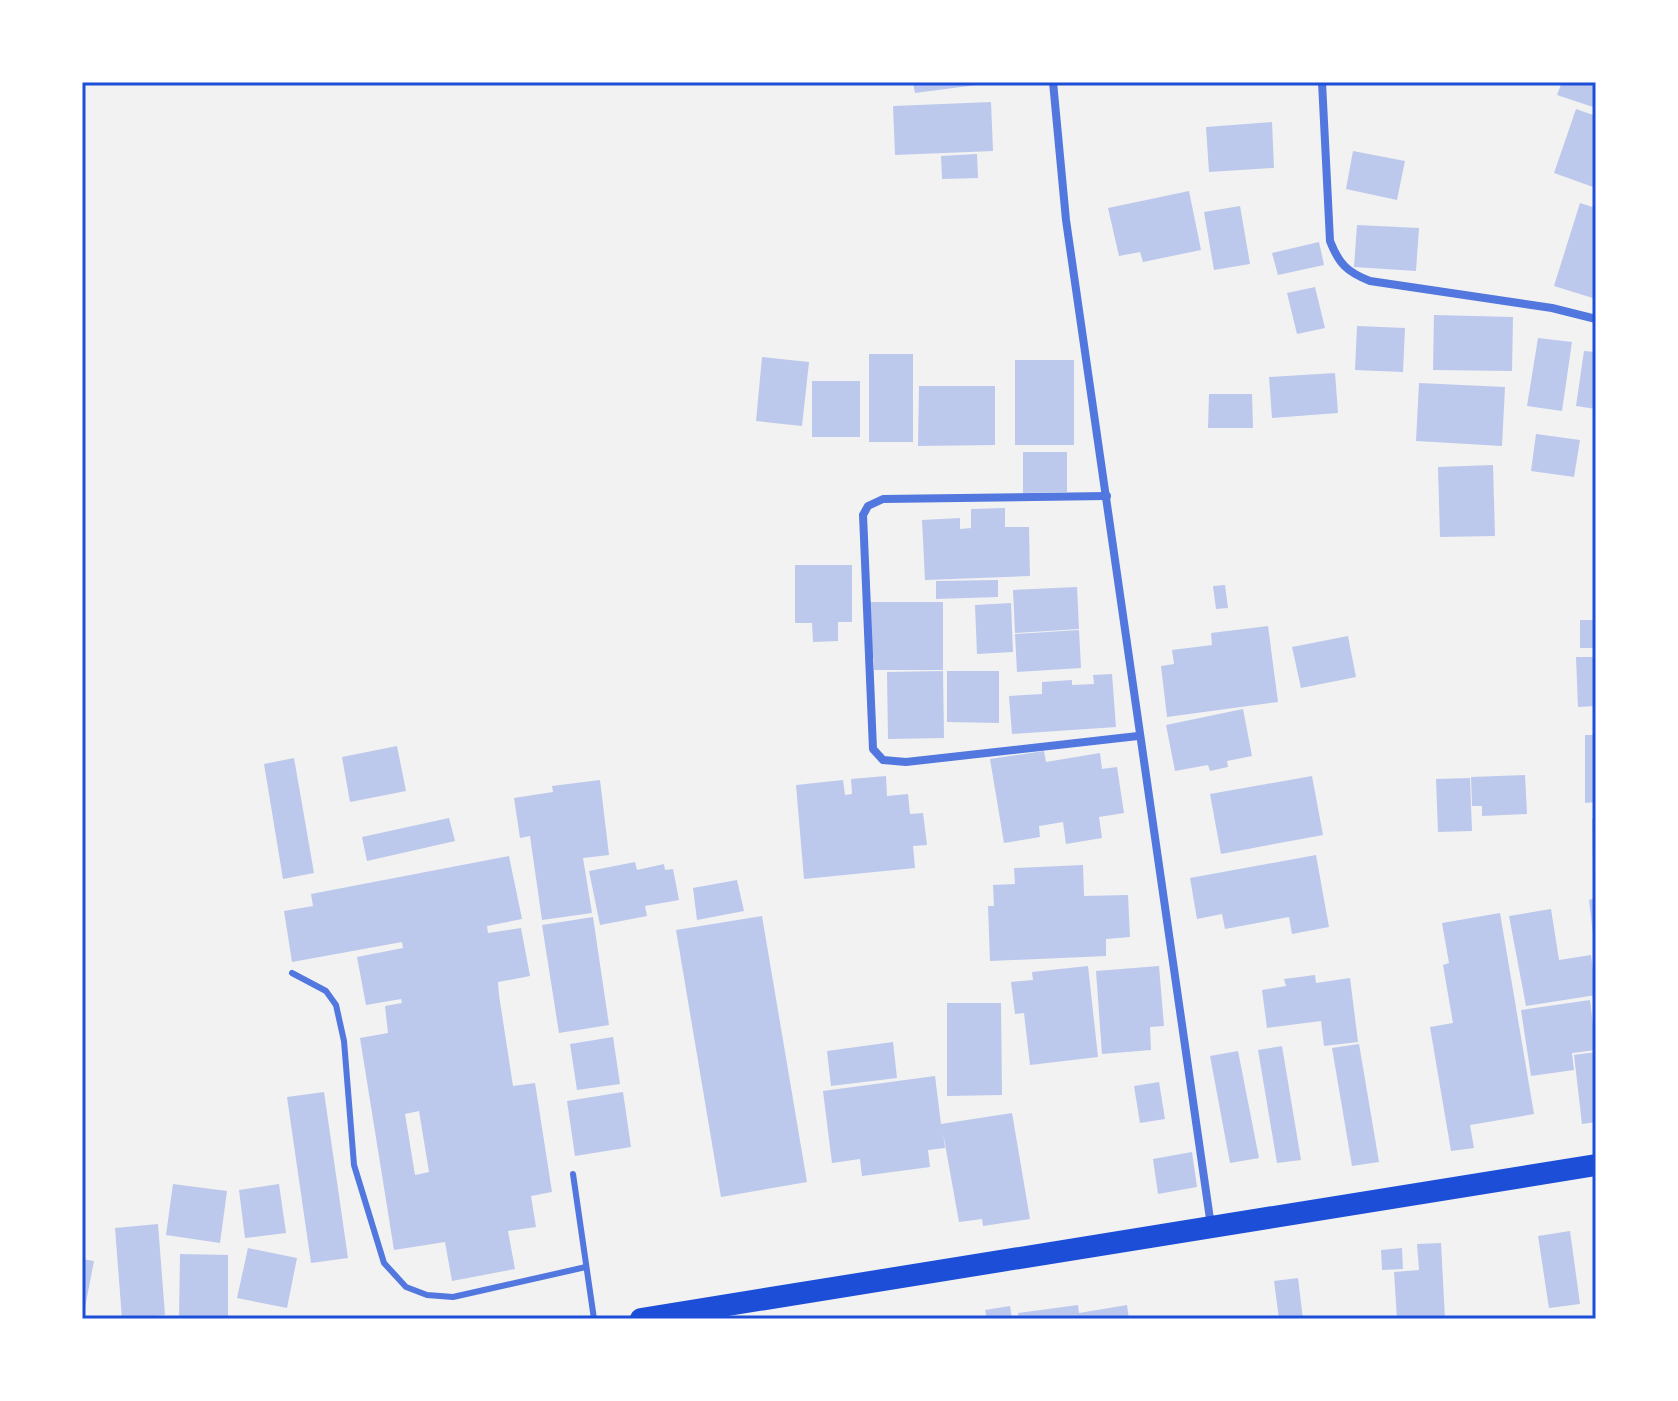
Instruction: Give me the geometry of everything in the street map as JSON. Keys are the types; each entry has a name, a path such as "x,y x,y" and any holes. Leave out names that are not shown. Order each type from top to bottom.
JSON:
{"highway":[{"path":"641,1319 1596,1165"}],"street":[{"path":"1053,82 1066,220 1211,1227"},
{"path":"1322,82 1330,241 1338,262 1353,274 1370,281 1552,308 1596,319"},
{"path":"1107,496 883,499 868,506 863,515 873,749 883,760 906,762 1138,736"}],"lane":[{"path":"292,973 326,991 336,1005 344,1041 354,1165 384,1263 406,1287 427,1295 453,1297 586,1267"},
{"path":"573,1174 594,1319"}],"building":[{"path":"913,82 984,82 984,84 915,93"},
{"path":"1562,82 1596,82 1596,108 1557,95"},
{"path":"991,102 993,151 895,155 893,106"},
{"path":"1576,109 1596,116 1596,188 1554,173"},
{"path":"1272,122 1274,168 1209,172 1206,127"},
{"path":"1353,151 1405,161 1397,200 1346,189"},
{"path":"977,154 978,178 942,179 941,156"},
{"path":"1189,191 1201,250 1143,262 1140,252 1119,256 1108,208"},
{"path":"1580,203 1596,208 1596,299 1554,286"},
{"path":"1240,206 1250,264 1214,270 1204,212"},
{"path":"1357,225 1419,228 1416,271 1354,267"},
{"path":"1319,242 1324,265 1278,275 1272,253"},
{"path":"1315,287 1325,328 1297,334 1287,293"},
{"path":"1434,315 1513,317 1512,371 1433,370"},
{"path":"1357,326 1405,328 1403,372 1355,370"},
{"path":"1538,338 1572,342 1562,411 1527,406"},
{"path":"1584,351 1596,352 1596,409 1576,406"},
{"path":"869,354 913,354 913,442 869,442"},
{"path":"762,357 809,362 802,426 756,421"},
{"path":"1015,360 1074,360 1074,445 1015,445"},
{"path":"1335,373 1338,413 1272,418 1269,377"},
{"path":"812,381 860,381 860,437 812,437"},
{"path":"1419,383 1505,387 1502,446 1416,441"},
{"path":"919,386 995,386 995,445 918,446"},
{"path":"1209,394 1252,394 1253,428 1208,428"},
{"path":"1536,434 1580,440 1574,477 1531,471"},
{"path":"1023,452 1067,452 1067,492 1023,493"},
{"path":"1493,465 1495,536 1440,537 1438,467"},
{"path":"1005,508 1005,527 1029,527 1030,576 925,580 922,520 960,518 960,529 971,528 971,509"},
{"path":"795,565 852,565 852,622 838,622 838,641 813,642 812,623 795,623"},
{"path":"998,580 998,597 936,599 936,581"},
{"path":"1225,585 1228,608 1216,609 1213,586"},
{"path":"1077,587 1079,629 1015,633 1013,590"},
{"path":"870,602 943,602 943,670 874,670 874,658 870,658"},
{"path":"1011,603 1013,652 977,654 975,605"},
{"path":"1580,620 1596,620 1596,648 1580,648"},
{"path":"1268,626 1278,702 1167,717 1161,666 1174,664 1172,650 1212,645 1211,633"},
{"path":"1079,630 1081,668 1017,672 1015,634"},
{"path":"1348,636 1356,677 1301,688 1292,647"},
{"path":"1576,657 1596,657 1596,706 1578,707"},
{"path":"943,671 944,738 888,739 887,672"},
{"path":"947,671 999,671 999,723 947,722"},
{"path":"1112,674 1116,727 1012,734 1009,696 1042,694 1042,682 1072,680 1072,685 1094,684 1093,675"},
{"path":"1243,709 1252,756 1227,761 1228,767 1210,771 1208,765 1175,771 1166,725"},
{"path":"1585,735 1596,735 1596,802 1585,803"},
{"path":"397,746 406,791 350,802 342,757"},
{"path":"1044,751 1046,762 1100,753 1102,769 1117,767 1124,813 1099,817 1102,838 1066,844 1063,822 1039,826 1040,837 1004,843 990,759"},
{"path":"294,758 314,873 283,879 264,764"},
{"path":"1525,775 1527,814 1482,816 1482,806 1472,806 1471,777"},
{"path":"886,776 887,796 908,794 910,814 923,813 927,845 913,846 915,868 804,879 796,785 843,780 845,795 852,794 851,779"},
{"path":"1312,776 1323,835 1221,854 1210,794"},
{"path":"1470,778 1472,831 1438,832 1436,779"},
{"path":"600,780 609,855 583,858 592,913 542,920 530,836 520,838 514,798 553,792 552,786"},
{"path":"449,818 455,841 367,861 362,837"},
{"path":"1592,819 1596,819 1596,883 1593,883"},
{"path":"1316,855 1329,927 1292,934 1289,917 1225,929 1222,914 1197,919 1190,878"},
{"path":"509,856 522,919 487,926 488,933 521,928 530,976 498,982 499,995 513,1086 535,1083 552,1192 531,1196 536,1227 508,1231 515,1269 452,1281 445,1242 394,1250 360,1038 388,1033 385,1006 402,1003 401,999 366,1005 357,957 403,948 402,942 292,962 284,911 313,906 311,894","holes":["419,1111 429,1172 415,1175 405,1114"]},
{"path":"635,862 637,870 664,864 665,870 673,869 679,900 645,906 647,916 600,925 589,871"},
{"path":"1083,865 1084,896 1128,895 1130,937 1106,939 1106,956 990,961 988,906 994,906 993,885 1015,884 1014,868"},
{"path":"737,880 744,911 697,920 693,888"},
{"path":"1596,898 1596,943 1594,943 1589,900"},
{"path":"1551,909 1559,960 1591,955 1596,995 1526,1006 1509,916"},
{"path":"1500,913 1534,1114 1470,1125 1474,1148 1451,1151 1430,1027 1453,1023 1443,965 1449,963 1442,923"},
{"path":"762,916 807,1182 721,1197 676,930"},
{"path":"593,917 609,1025 559,1033 542,925"},
{"path":"1088,966 1098,1057 1030,1065 1024,1013 1015,1014 1011,982 1033,980 1032,972"},
{"path":"1159,966 1164,1026 1150,1027 1151,1050 1102,1054 1096,971"},
{"path":"1315,975 1316,983 1350,978 1358,1042 1324,1046 1321,1021 1267,1028 1262,990 1286,986 1284,979"},
{"path":"1590,1000 1596,1050 1572,1053 1574,1070 1531,1076 1521,1010"},
{"path":"947,1003 1001,1003 1002,1095 947,1096"},
{"path":"613,1037 620,1084 577,1090 570,1044"},
{"path":"893,1042 897,1078 831,1086 827,1051"},
{"path":"1359,1044 1379,1162 1352,1166 1332,1048"},
{"path":"1282,1046 1301,1160 1277,1163 1258,1050"},
{"path":"1238,1051 1259,1158 1230,1163 1210,1056"},
{"path":"1596,1052 1596,1122 1582,1124 1574,1055"},
{"path":"935,1076 941,1124 1012,1113 1030,1219 983,1226 982,1219 959,1222 943,1133 945,1148 928,1150 930,1167 862,1176 860,1159 832,1163 823,1091"},
{"path":"1159,1082 1165,1119 1140,1123 1134,1086"},
{"path":"324,1092 348,1258 311,1263 287,1097"},
{"path":"623,1092 631,1147 575,1156 567,1101"},
{"path":"1192,1152 1197,1187 1158,1194 1153,1159"},
{"path":"173,1184 227,1191 220,1243 166,1235"},
{"path":"279,1184 286,1233 245,1238 239,1190"},
{"path":"158,1224 165,1315 122,1319 115,1228"},
{"path":"1570,1231 1580,1304 1549,1308 1538,1236"},
{"path":"1441,1243 1445,1319 1397,1319 1394,1272 1419,1270 1417,1244"},
{"path":"248,1248 297,1258 287,1308 237,1298"},
{"path":"1402,1248 1403,1269 1382,1270 1381,1250"},
{"path":"180,1254 228,1255 228,1319 179,1319"},
{"path":"82,1259 94,1261 83,1318 82,1317"},
{"path":"1298,1278 1303,1319 1279,1319 1274,1281"},
{"path":"1078,1305 1079,1313 1127,1305 1129,1319 1019,1319 1018,1313"},
{"path":"1010,1306 1012,1319 987,1319 985,1310"}]}
